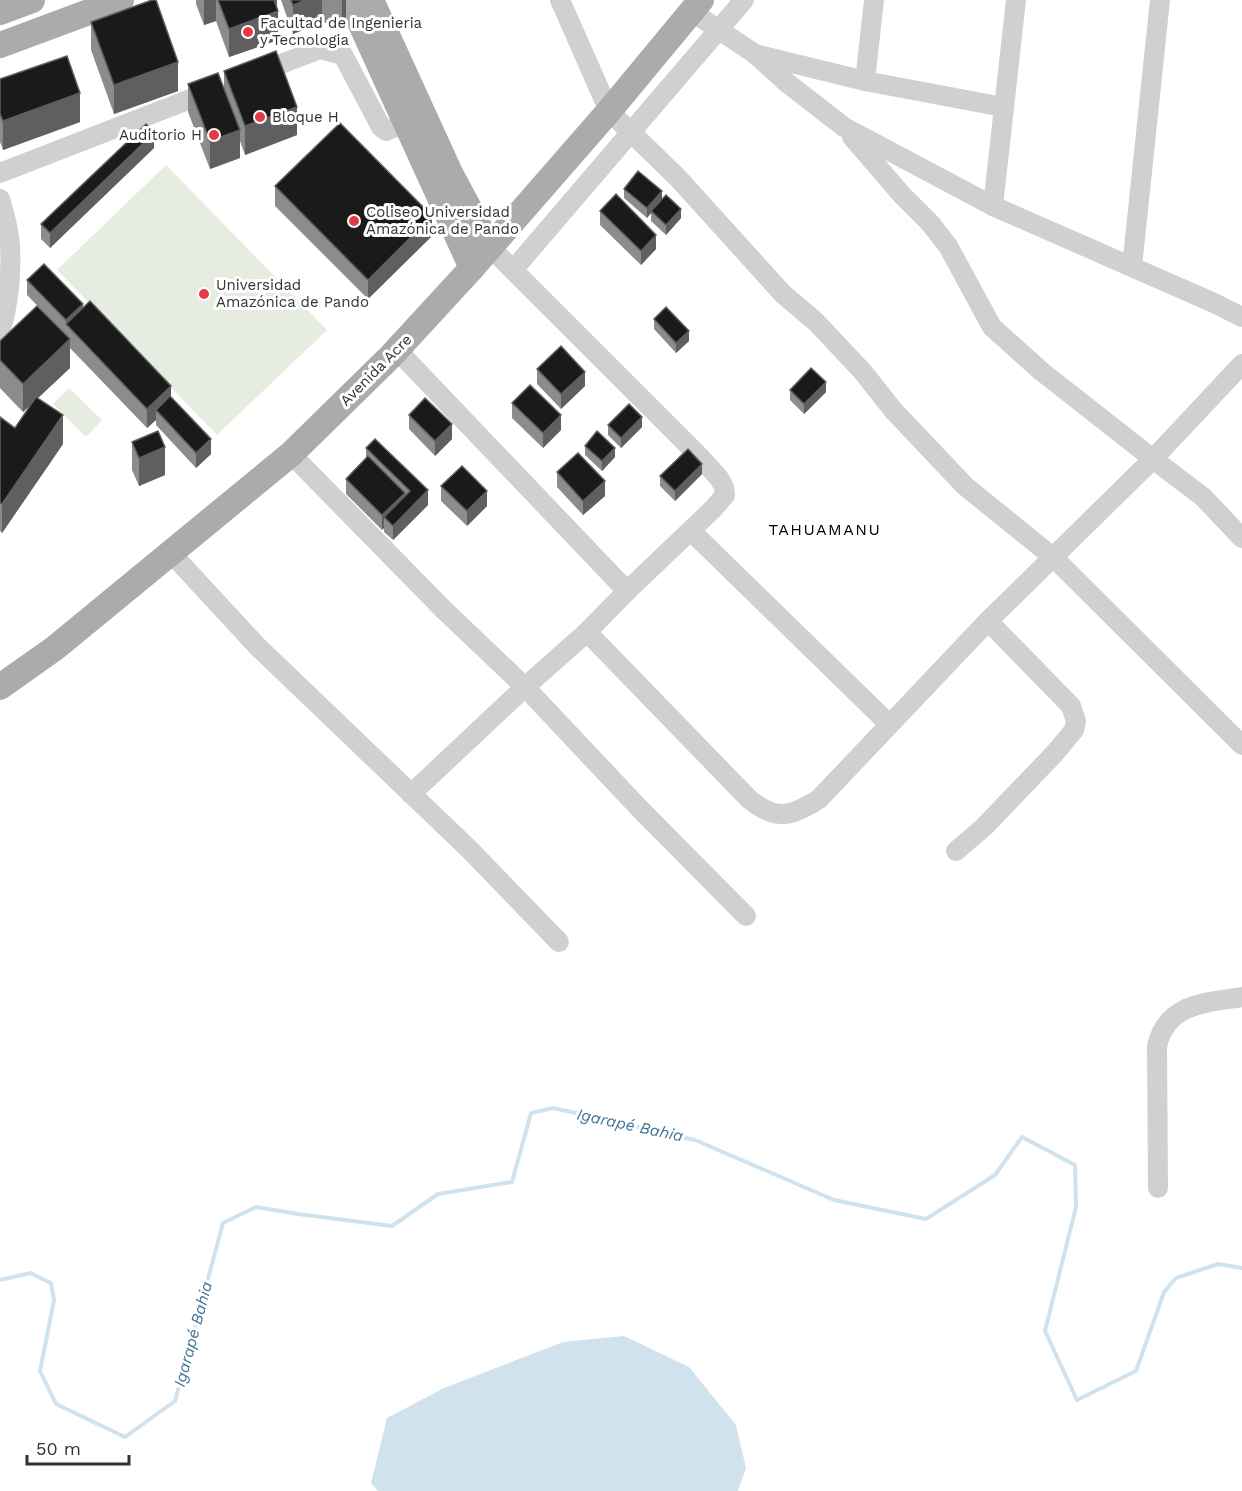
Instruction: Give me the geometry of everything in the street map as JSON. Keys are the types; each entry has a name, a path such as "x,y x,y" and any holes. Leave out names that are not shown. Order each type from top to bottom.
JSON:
{"main road":[{"path":"0,12 32,0"},
{"path":"0,45 121,0"},
{"path":"350,0 381,45 415,120 472,268"},
{"path":"371,0 381,45"},
{"name":"Avenida Acre","path":"0,687 55,648 291,454 397,350 472,268 609,111 696,6"},
{"path":"415,120 450,172 489,246"}],"street":[{"path":"560,0 609,111 678,178 783,294 816,322 863,372 893,410 965,486 1054,558 1242,745"},
{"path":"513,270 744,0"},
{"path":"865,81 874,0"},
{"path":"993,206 1016,0"},
{"path":"1132,267 1160,0"},
{"path":"696,6 718,30 755,54 786,82 844,127 993,206 1242,317"},
{"path":"0,173 320,49 343,55 381,128 387,131 415,120"},
{"path":"755,54 865,81 1003,107"},
{"path":"844,127 942,238 992,327 1041,371 1203,497 1242,538"},
{"path":"0,199 9,227 12,252 6,318 0,330"},
{"path":"411,794 587,632 627,591 692,532 725,495 724,487 718,478 692,449 489,246"},
{"path":"397,350 627,591"},
{"path":"587,632 762,810 770,813 791,814 802,810 819,799 988,621 1153,459 1242,364"},
{"path":"291,454 444,610 525,687 639,808 746,916"},
{"path":"692,532 889,724"},
{"path":"171,553 257,646 470,850 559,942"},
{"path":"956,851 984,827 1055,753 1074,730 1076,721 1071,706 988,621"},
{"path":"1158,1188 1157,1046 1160,1033 1171,1018 1192,1006 1242,997"}],"shaded area":[{"path":"166,165 327,330 217,435 57,270"},
{"path":"69,388 102,420 86,437 53,404"}],"water":[{"path":"624,1336 689,1367 736,1425 746,1468 738,1491 378,1491 371,1483 387,1418 444,1388 563,1342"}],"building":[{"path":"156,0 178,62 114,85 91,22"},
{"path":"218,0 274,0 278,11 229,29"},
{"path":"291,0 306,0 293,5"},
{"path":"276,51 297,107 245,126 224,71"},
{"path":"67,56 80,93 3,121 0,114 0,79"},
{"path":"218,73 240,130 210,141 188,84"},
{"name":"Coliseo Universidad Amazónica de Pando","path":"340,123 432,216 368,280 275,186"},
{"path":"146,124 154,133 50,233 41,224"},
{"path":"638,171 662,191 647,208 624,189"},
{"path":"616,194 656,235 641,251 600,211"},
{"path":"666,195 681,209 666,225 651,211"},
{"path":"44,264 83,304 66,320 27,280"},
{"path":"90,301 171,386 147,409 66,324"},
{"path":"37,306 70,339 23,384 0,360 0,341"},
{"path":"666,307 689,331 676,343 654,319"},
{"path":"561,346 585,372 561,394 537,369"},
{"path":"811,368 826,382 804,404 790,390"},
{"path":"530,385 561,415 543,433 512,403"},
{"path":"170,396 211,439 196,453 156,410"},
{"path":"36,397 63,415 2,504 0,503 0,417 15,428"},
{"path":"425,398 452,424 435,441 409,415"},
{"path":"629,404 642,417 621,438 608,425"},
{"path":"158,431 165,447 139,458 132,442"},
{"path":"597,431 615,448 602,461 585,446"},
{"path":"375,439 428,490 393,526 384,517 410,491 366,448"},
{"path":"688,449 702,464 675,491 660,476"},
{"path":"578,453 605,481 583,501 557,472"},
{"path":"368,456 405,493 382,515 346,479"},
{"path":"462,466 487,491 467,511 441,486"}],"waterway":[{"name":"Igarapé Bahia","path":"0,1280 30,1273 51,1283 54,1300 40,1371 56,1404 125,1437 175,1401 223,1223 256,1207 392,1226 438,1194 512,1182 531,1113 553,1108 695,1140 834,1200 926,1219 995,1175 1022,1137 1075,1165 1076,1207 1045,1331 1077,1400 1136,1371 1164,1292 1176,1278 1218,1264 1242,1268"}],"place":[{"name":"Facultad de Ingenieria y Tecnologia","path":"248,32"},
{"name":"Bloque H","path":"260,117"},
{"name":"Auditorio H","path":"214,135"},
{"name":"Coliseo Universidad Amazónica de Pando","path":"354,221"},
{"name":"Universidad Amazónica de Pando","path":"204,294"}],"district":[{"name":"TAHUAMANU","path":"825,529"}]}
